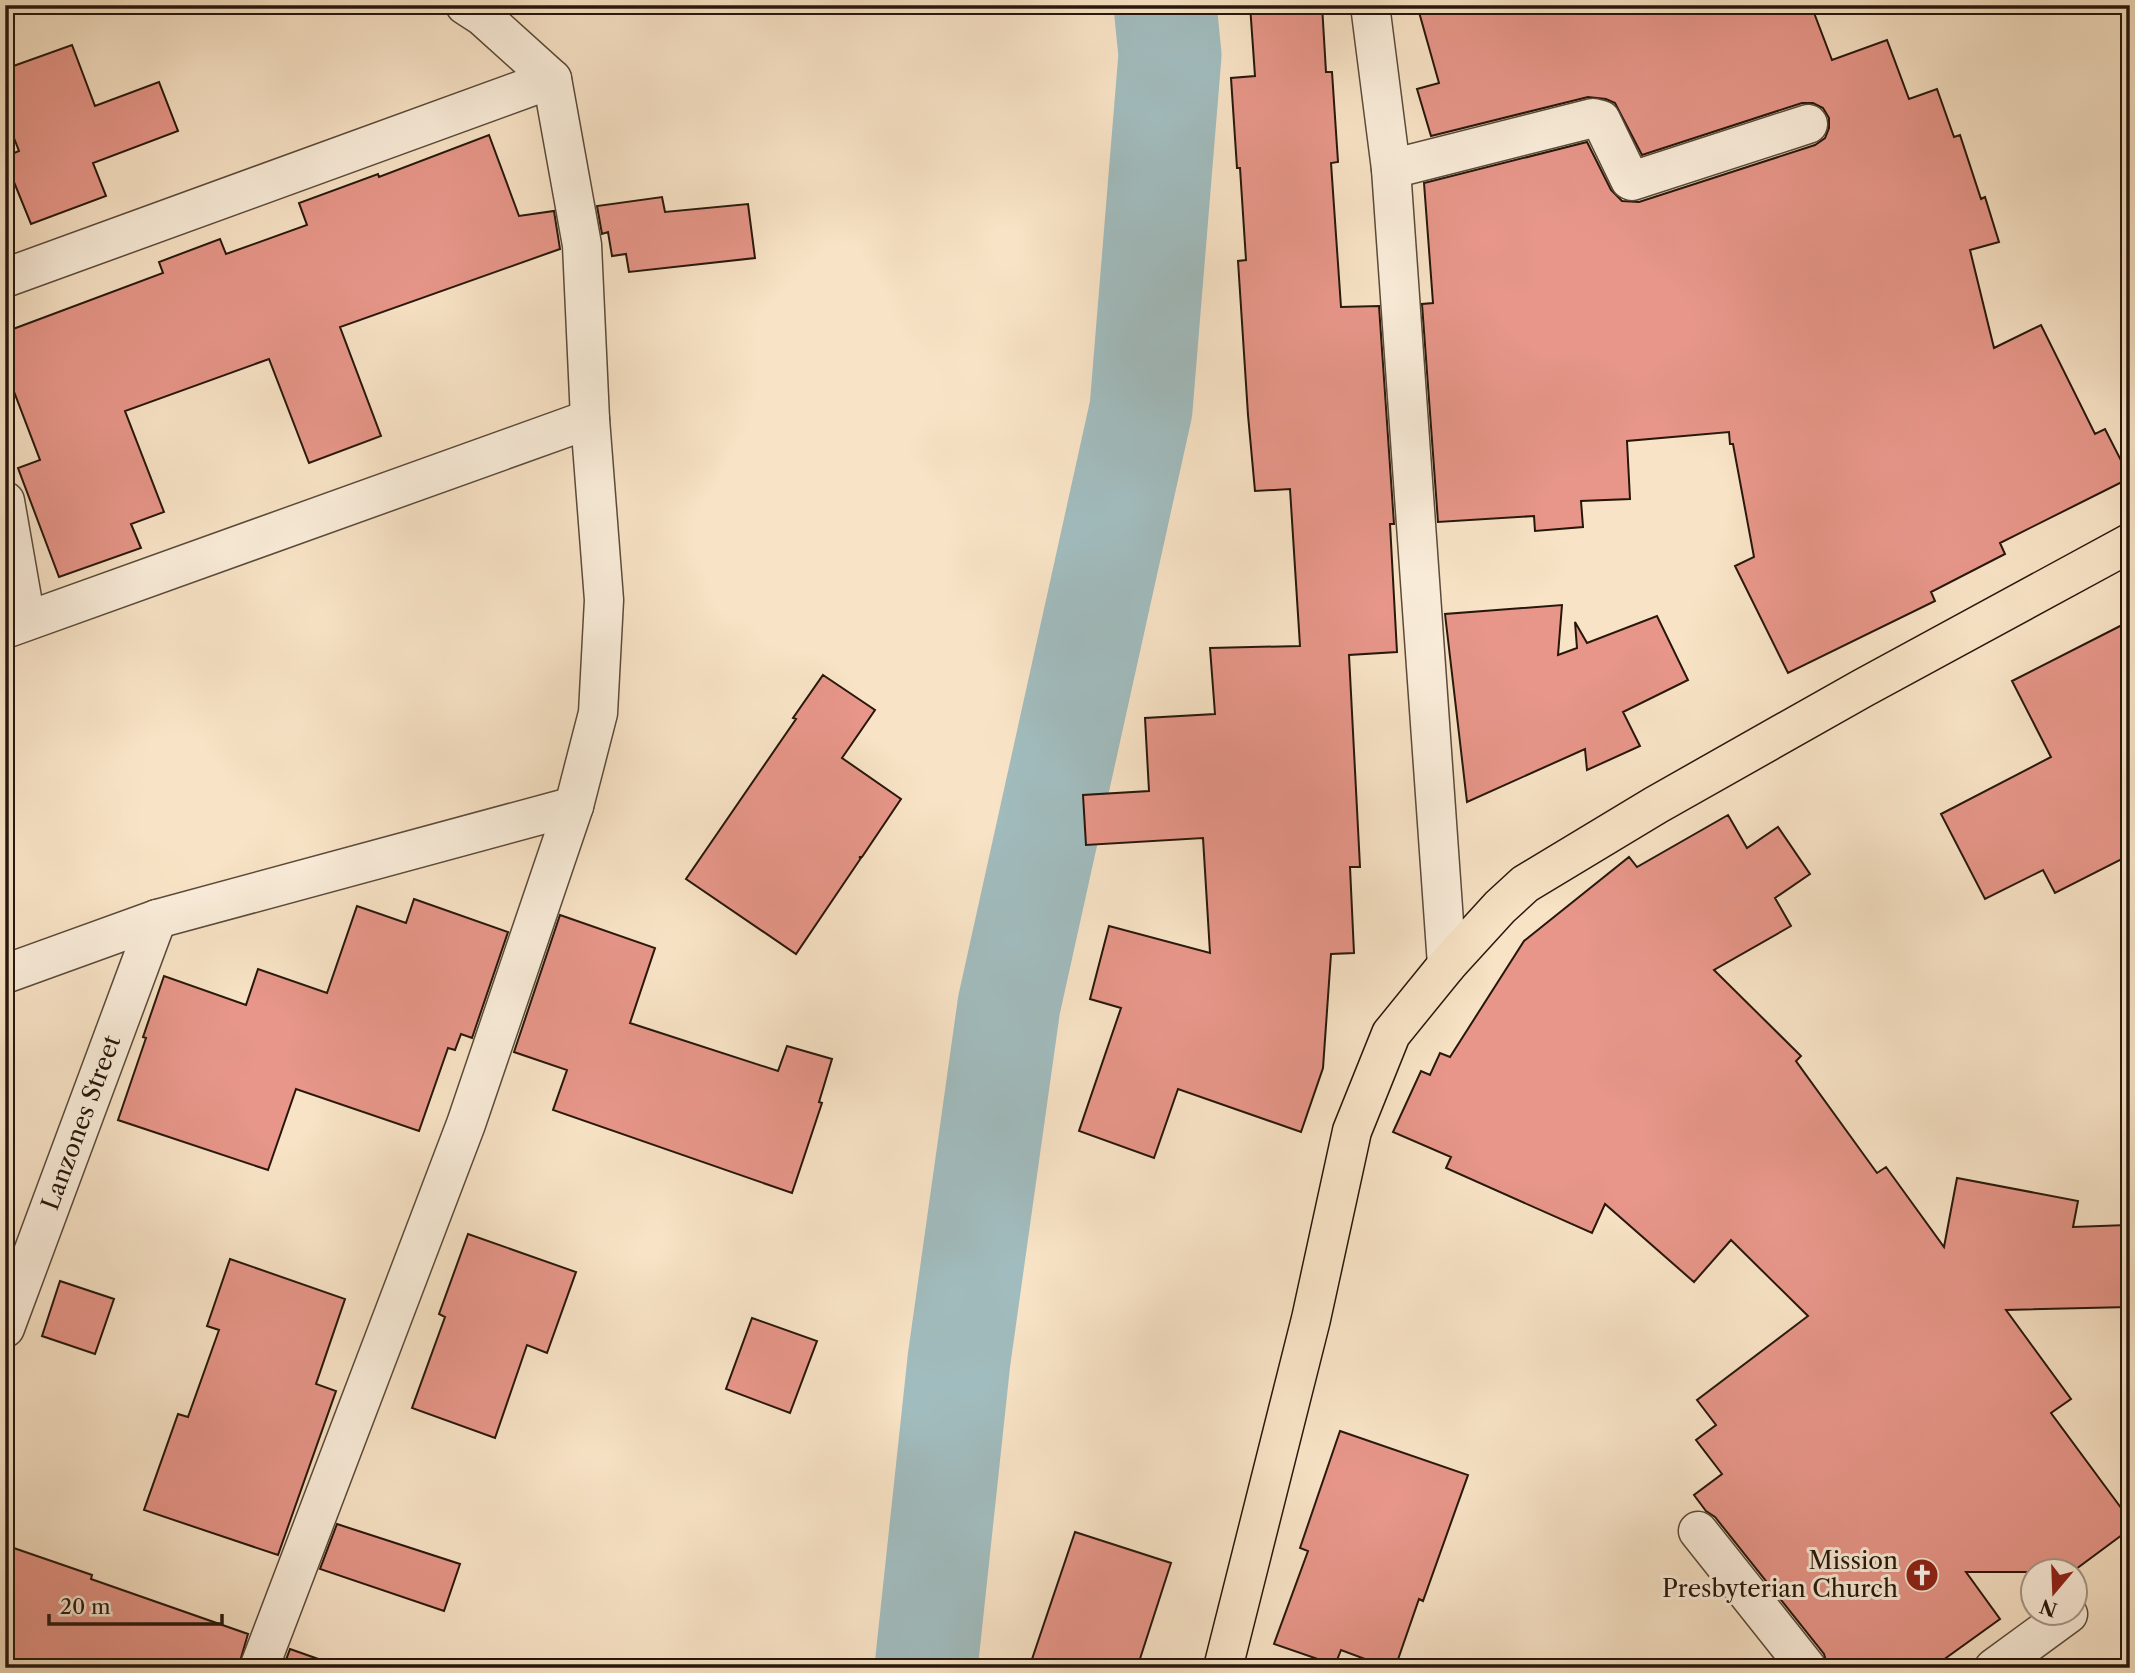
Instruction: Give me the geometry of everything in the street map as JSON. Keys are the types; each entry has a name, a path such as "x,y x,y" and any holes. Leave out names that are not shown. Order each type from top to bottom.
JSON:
{"main road":[{"path":"1223,1668 1311,1319 1352,1131 1391,1034 1447,965 1525,884 1680,791 2130,543"}],"street":[{"path":"259,1668 466,1124 574,806 598,713 604,600 590,419 582,245 552,79 482,16 465,5"},
{"path":"1370,5 1391,169 1447,965"},
{"path":"5,278 552,79"},
{"path":"1391,169 1593,118 1601,120 1632,181 1808,124"},
{"path":"5,501 16,625 590,419"},
{"path":"5,974 157,919 574,806"},
{"name":"Lanzones Street","path":"5,1328 157,919"},
{"path":"1698,1531 1807,1668"},
{"path":"1994,1668 2049,1628"}],"building":[{"path":"1250,5 1322,5 1326,72 1332,72 1338,162 1331,163 1341,307 1379,306 1394,524 1390,524 1397,652 1349,655 1360,867 1350,867 1354,953 1331,954 1323,1068 1301,1132 1178,1089 1154,1158 1079,1131 1121,1008 1090,999 1109,926 1210,953 1203,838 1086,845 1083,795 1149,791 1145,718 1215,714 1210,648 1300,646 1290,489 1255,491 1248,415 1238,261 1246,260 1231,78 1255,76"},
{"path":"1417,5 1811,5 1832,60 1887,40 1909,99 1937,89 1954,137 1960,135 1981,199 1985,197 1999,242 1970,250 1994,348 2041,325 2095,434 2105,429 2130,478 2000,543 2005,554 1931,592 1935,601 1788,673 1735,566 1754,557 1729,432 1627,441 1630,499 1581,501 1583,527 1535,531 1534,516 1438,522 1422,304 1433,303 1424,183 1587,142 1611,190 1622,201 1639,202 1815,145 1825,138 1829,118 1823,108 1813,103 1802,103 1642,155 1615,103 1588,97 1431,136 1417,89 1439,83"},
{"path":"72,45 95,106 159,82 178,131 93,163 106,196 31,224 5,160 5,157 19,151 5,115 5,69"},
{"path":"489,135 519,216 554,211 560,249 340,327 381,436 309,463 269,359 125,411 164,512 131,524 141,548 59,577 18,468 40,460 5,368 5,332 163,273 159,262 220,239 226,254 307,225 299,203 378,174 379,177"},
{"path":"662,197 665,212 748,204 755,258 629,272 626,254 612,256 608,232 602,234 597,206"},
{"path":"1562,605 1558,655 1577,648 1575,622 1587,643 1657,616 1688,680 1623,712 1640,746 1587,770 1585,749 1467,802 1445,614"},
{"path":"2130,621 2130,855 2055,893 2043,870 1985,899 1941,814 2051,757 2012,681"},
{"path":"823,675 875,710 842,758 901,799 862,857 859,857 861,858 796,954 686,879 796,719 793,718"},
{"path":"1728,815 1747,848 1778,827 1810,874 1775,898 1791,926 1714,970 1801,1056 1796,1061 1877,1173 1886,1167 1944,1247 1957,1178 2078,1201 2073,1227 2127,1225 2129,1307 2006,1310 2071,1399 2051,1413 2130,1520 2130,1529 2090,1559 2020,1558 2020,1572 1966,1572 2000,1619 1932,1668 1828,1668 1824,1654 1715,1517 1706,1511 1694,1495 1722,1474 1696,1440 1716,1425 1697,1400 1808,1316 1731,1240 1694,1282 1605,1204 1592,1233 1446,1168 1451,1157 1393,1132 1421,1071 1430,1075 1440,1053 1450,1057 1524,941 1629,857 1637,867"},
{"path":"414,899 508,932 472,1038 461,1034 455,1050 448,1048 419,1131 296,1089 268,1170 118,1120 164,976 246,1005 258,969 327,993 357,906 406,923"},
{"path":"560,915 655,948 630,1023 778,1071 787,1046 832,1059 819,1102 822,1103 792,1193 553,1110 567,1070 514,1052"},
{"path":"468,1234 576,1272 547,1353 527,1345 495,1438 412,1408 445,1317 439,1314"},
{"path":"230,1259 345,1299 316,1384 336,1391 278,1555 144,1510 178,1414 188,1417 219,1330 207,1326"},
{"path":"60,1281 114,1299 95,1354 42,1336"},
{"path":"752,1318 817,1341 790,1413 726,1389"},
{"path":"1340,1431 1468,1475 1423,1601 1419,1599 1395,1668 1341,1650 1335,1665 1274,1644 1308,1551 1300,1548"},
{"path":"337,1524 460,1564 444,1611 320,1569"},
{"path":"1075,1532 1171,1563 1137,1668 1029,1668"},
{"path":"5,1545 92,1575 91,1579 248,1634 238,1668 5,1668"},
{"path":"290,1649 324,1661 323,1668 283,1668"}],"waterway":[{"path":"926,1668 959,1360 1009,1005 1141,409 1170,55 1165,5"}],"place":[{"name":"Mission Presbyterian Church","path":"1922,1575"}]}
